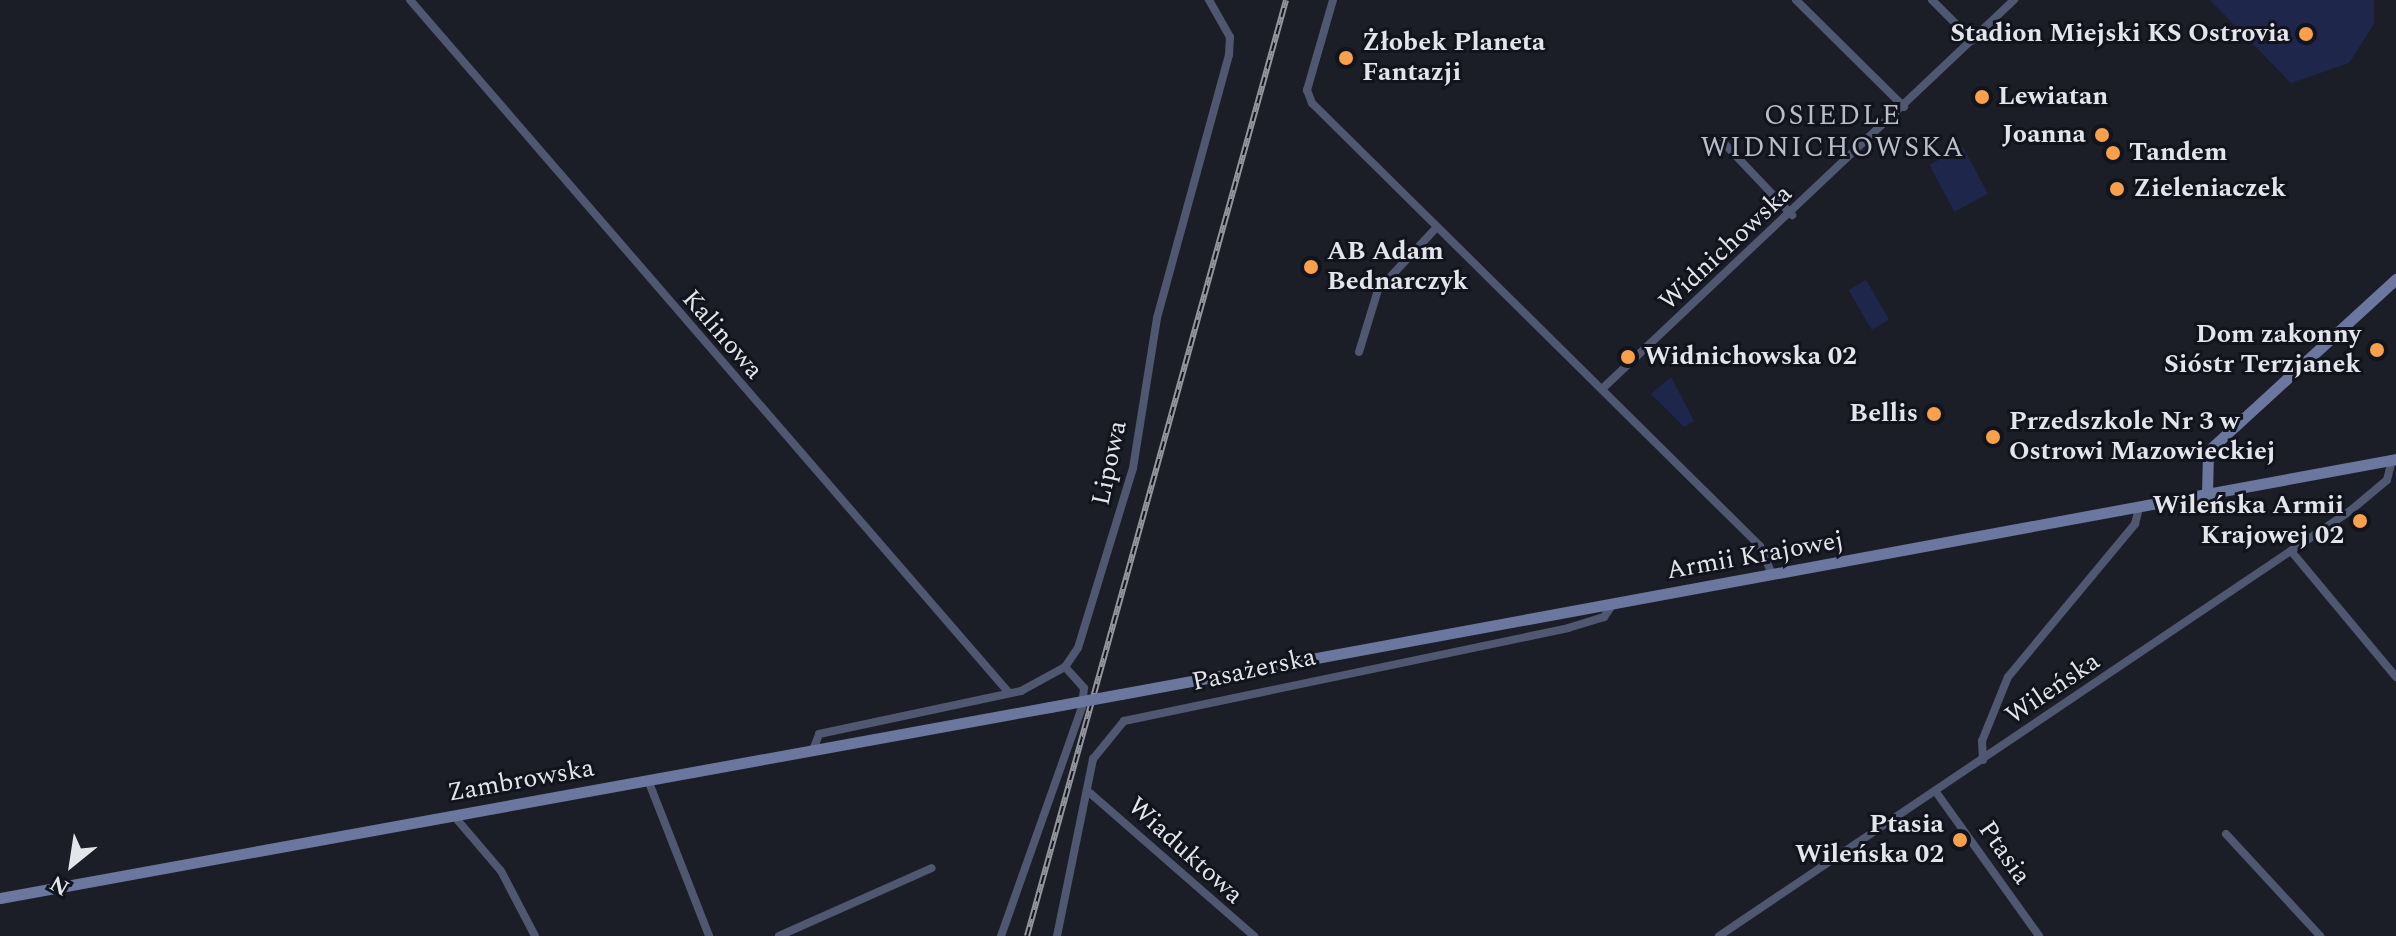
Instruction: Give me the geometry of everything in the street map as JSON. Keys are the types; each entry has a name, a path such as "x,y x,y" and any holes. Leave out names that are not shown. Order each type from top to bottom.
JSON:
{"main road":[{"path":"2207,495 2208,451 2396,279"},
{"name":"Armii Krajowej","path":"1050,707 2394,459"},
{"name":"Zambrowska","path":"0,898 1050,707"}],"street":[{"name":"Kalinowa","path":"410,0 1009,693"},
{"name":"Lipowa","path":"1065,667 1133,468 1157,318 1229,55 1230,37 1209,0"},
{"path":"1333,0 1308,96 1760,546 1772,574"},
{"path":"1796,0 1904,107"},
{"path":"1932,0 1972,40"},
{"name":"Widnichowska","path":"1602,389 1792,215 2014,0"},
{"path":"1720,139 1792,215"},
{"path":"1359,352 1378,290 1437,227"},
{"name":"Wileńska","path":"1719,936 1936,792 2382,487 2394,459"},
{"path":"1983,760 1982,741 2008,677 2135,524 2139,508"},
{"path":"2291,551 2396,677"},
{"name":"Pasażerska","path":"1057,936 1100,744 1124,721 1568,628 1604,617 1613,604"},
{"path":"813,750 819,734 1009,693 1065,667 1084,688 1082,707 1001,936"},
{"path":"648,780 709,936"},
{"name":"Ptasia","path":"1936,792 2039,936"},
{"name":"Wiaduktowa","path":"1090,793 1254,936"},
{"path":"454,816 501,871 535,936"},
{"path":"2226,834 2320,936"},
{"path":"779,936 932,868"}],"shaded area":[{"name":"Stadion Miejski KS Ostrovia","path":"2210,0 2374,0 2374,24 2349,63 2291,83"},
{"path":"1963,147 1988,194 1954,212 1929,165"},
{"path":"1866,280 1889,320 1872,330 1849,290"},
{"path":"1671,377 1694,421 1684,427 1651,394"}],"railway":[{"path":"1027,936 1286,0"}],"place":[{"name":"Stadion Miejski KS Ostrovia","path":"2306,34"},
{"name":"Żłobek Planeta Fantazji","path":"1346,58"},
{"name":"Lewiatan","path":"1982,97"},
{"name":"Joanna","path":"2102,135"},
{"name":"Tandem","path":"2113,153"},
{"name":"Zieleniaczek","path":"2117,189"},
{"name":"AB Adam Bednarczyk","path":"1311,267"},
{"name":"Dom zakonny Sióstr Terzjanek","path":"2377,350"},
{"name":"Widnichowska 02","path":"1628,357"},
{"name":"Bellis","path":"1934,414"},
{"name":"Przedszkole Nr 3 w Ostrowi Mazowieckiej","path":"1993,437"},
{"name":"Wileńska Armii Krajowej 02","path":"2360,521"},
{"name":"Ptasia Wileńska 02","path":"1960,840"}],"district":[{"name":"OSIEDLE WIDNICHOWSKA","path":"1833,132"}]}
